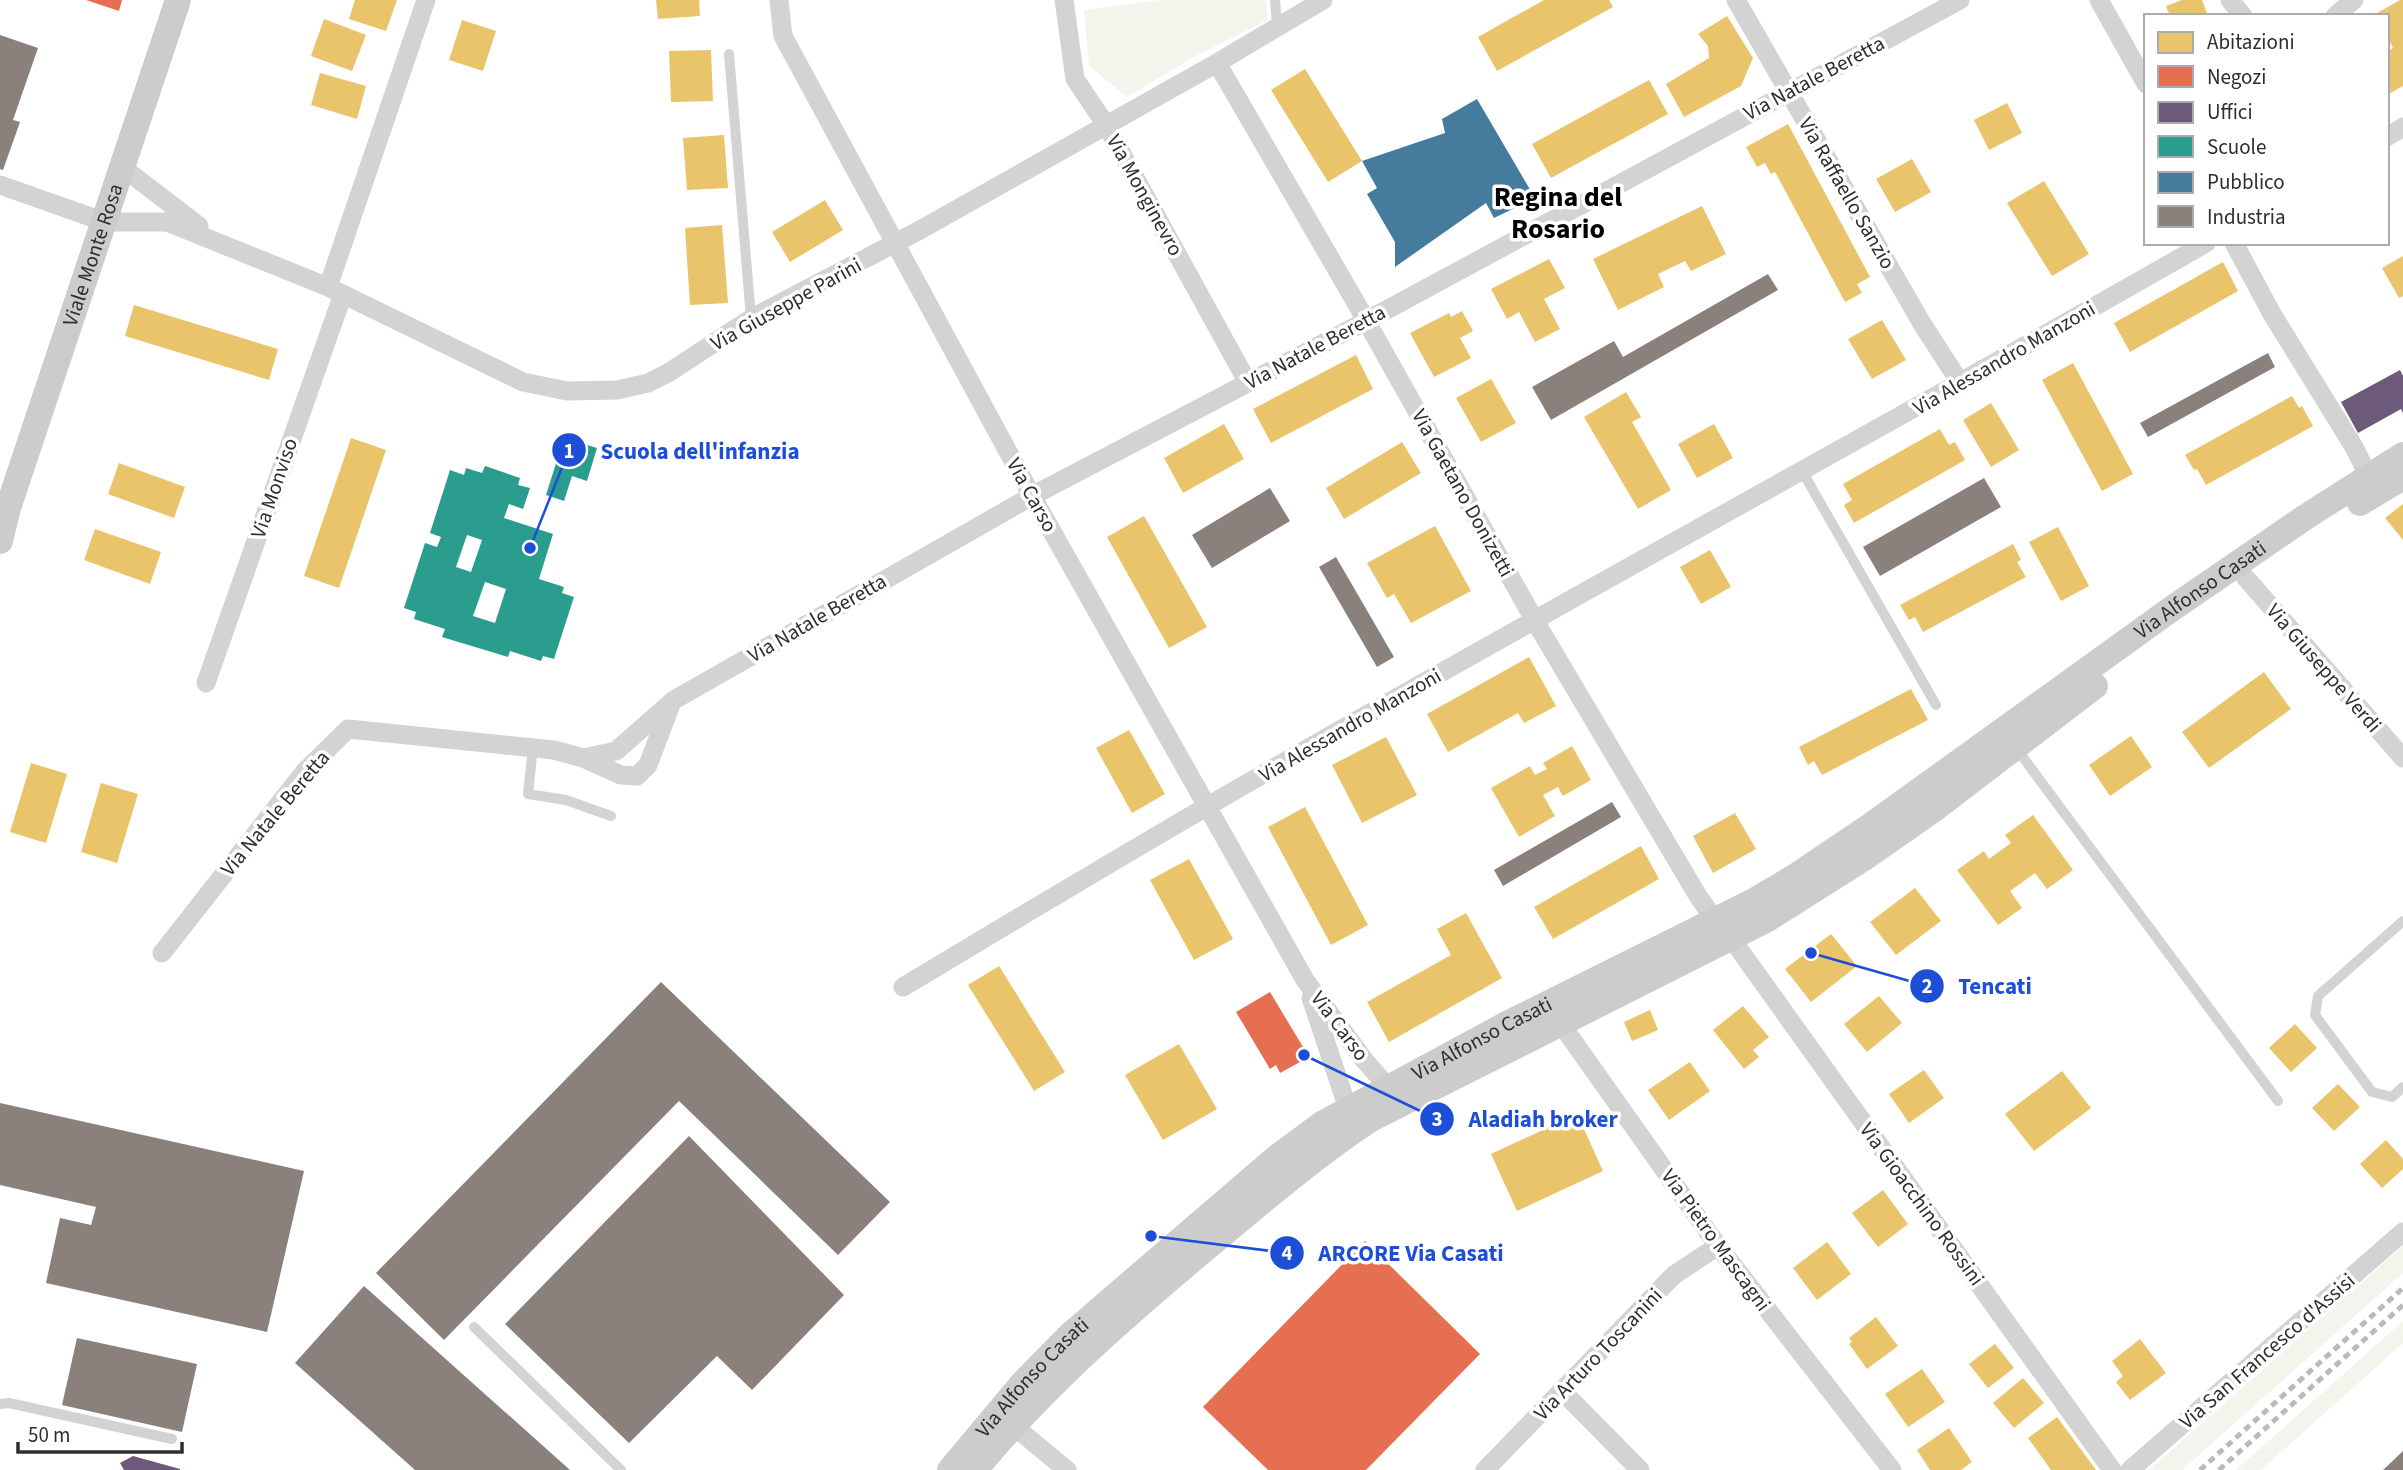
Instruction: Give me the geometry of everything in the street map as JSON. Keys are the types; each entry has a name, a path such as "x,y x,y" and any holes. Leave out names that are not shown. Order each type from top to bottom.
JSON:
{"main road":[{"name":"Viale Monte Rosa","path":"0,541 4,513 105,222 178,0"},
{"name":"Via Alfonso Casati","path":"975,1470 1045,1359 1101,1307 1276,1158 1322,1124 1350,1120 1723,929 1754,901 2073,702 2373,485 2403,455"},
{"name":"Via Alfonso Casati","path":"2010,739 2179,603 2304,518 2373,485 2403,477"},
{"name":"Via Alfonso Casati","path":"950,1470 1006,1419"}],"street":[{"name":"Via Monviso","path":"205,683 335,290 426,0"},
{"name":"Via Carso","path":"779,0 783,36 1032,496 1305,980 1395,1095"},
{"name":"Via Monginevro","path":"1064,0 1075,79 1107,125 1248,383"},
{"name":"Via Giuseppe Parini","path":"0,186 105,222 167,222 223,242 335,290 523,382 567,391 617,390 648,383 668,373 751,318 895,243 1217,63 1276,25 1323,0"},
{"name":"Via Raffaello Sanzio","path":"1736,0 1921,322 1961,384"},
{"name":"Via Natale Beretta","path":"583,758 616,751 674,700 1032,496 1366,321 1960,0"},
{"path":"2099,0 2144,80"},
{"path":"2230,0 2241,14"},
{"path":"2337,14 2354,0"},
{"name":"Via Gaetano Donizetti","path":"1217,63 1535,621 1698,896 1723,929"},
{"name":"Via Giuseppe Parini","path":"122,167 137,176 164,201 223,242"},
{"name":"Via Alessandro Manzoni","path":"903,987 1208,806 1961,384 2203,245"},
{"path":"2235,245 2272,314 2354,447 2373,485"},
{"name":"Via Giuseppe Verdi","path":"2245,578 2403,758"},
{"name":"Via Natale Beretta","path":"162,953 305,771 348,730 554,750 583,758 621,775 637,776 648,765 674,700"},
{"name":"Via Gioacchino Rossini","path":"1723,929 2112,1470"},
{"name":"Via Carso","path":"1305,980 1350,1120"},
{"name":"Via Pietro Mascagni","path":"1554,1015 1717,1245 1892,1470"},
{"name":"Via San Francesco d'Assisi","path":"2130,1470 2403,1232"},
{"name":"Via Arturo Toscanini","path":"1485,1470 1674,1275 1717,1245"},
{"path":"1562,1391 1640,1470"},
{"path":"1006,1419 1067,1470"}],"lane":[{"path":"1275,0 1276,25"},
{"path":"729,54 751,318"},
{"path":"1802,471 1936,705"},
{"path":"2010,739 2278,1101"},
{"path":"533,747 528,793 566,800 611,816"},
{"path":"2403,921 2318,996 2315,1015 2372,1092 2392,1097 2403,1087"},
{"path":"474,1327 621,1470"},
{"path":"0,1404 9,1403 172,1439"}],"shaded area":[{"path":"1160,0 1266,0 1268,20 1194,57 1127,97 1089,66 1084,10"},
{"path":"2403,1246 2403,1273 2182,1470 2149,1470"},
{"path":"2403,1321 2403,1343 2261,1470 2236,1470"}],"building: Abitazioni":[{"path":"355,0 397,0 386,31 349,19"},
{"path":"656,0 699,0 700,16 658,19"},
{"path":"1544,0 1609,0 1613,7 1497,71 1478,37"},
{"path":"2182,0 2202,0 2207,14 2169,14 2166,6"},
{"path":"2403,0 2403,86 2389,94 2389,51 2393,48 2389,41 2389,14 2376,14"},
{"path":"1727,16 1753,58 1741,86 1684,117 1666,84 1709,58 1708,46 1698,34"},
{"path":"324,19 366,35 352,71 311,56"},
{"path":"462,20 496,31 483,71 449,60"},
{"path":"711,50 713,101 671,102 669,51"},
{"path":"1305,69 1362,161 1328,182 1271,90"},
{"path":"320,73 366,86 357,119 311,105"},
{"path":"1649,80 1668,114 1551,178 1532,144"},
{"path":"2007,103 2022,133 1989,150 1974,120"},
{"path":"1788,124 1870,277 1857,284 1862,293 1845,302 1775,172 1771,174 1765,163 1757,167 1746,147"},
{"path":"724,135 728,188 687,190 683,138"},
{"path":"1912,159 1931,192 1895,212 1876,179"},
{"path":"2044,181 2089,254 2052,276 2007,203"},
{"path":"825,200 843,230 790,262 772,232"},
{"path":"1702,206 1726,254 1691,271 1685,261 1658,274 1664,287 1618,310 1593,259"},
{"path":"722,225 728,303 690,305 685,228"},
{"path":"2403,256 2403,296 2399,298 2382,268"},
{"path":"1549,259 1565,288 1544,299 1560,329 1535,342 1519,312 1507,319 1491,289"},
{"path":"2223,262 2238,291 2130,352 2114,323"},
{"path":"134,305 278,349 269,380 125,336"},
{"path":"1462,311 1473,331 1460,338 1471,358 1434,377 1410,333 1449,313 1451,317"},
{"path":"1882,320 1906,360 1872,379 1848,339"},
{"path":"1356,355 1373,389 1271,443 1253,409"},
{"path":"2073,363 2133,474 2102,491 2042,380"},
{"path":"1491,379 1516,423 1481,442 1456,398"},
{"path":"1626,392 1641,417 1632,422 1671,490 1638,509 1584,417"},
{"path":"2292,396 2299,408 2302,406 2313,426 2206,485 2185,455"},
{"path":"1991,403 2019,450 1991,467 1963,420"},
{"path":"1224,424 1244,459 1183,493 1164,458"},
{"path":"1714,424 1733,458 1697,478 1678,444"},
{"path":"1940,429 1949,445 1955,442 1965,460 1854,523 1844,505 1852,500 1843,484"},
{"path":"351,438 386,450 339,588 304,576"},
{"path":"1402,442 1421,473 1344,519 1326,488"},
{"path":"119,463 185,487 174,518 108,494"},
{"path":"2403,504 2403,540 2385,518"},
{"path":"1144,516 1207,627 1169,648 1107,537"},
{"path":"1435,526 1471,591 1411,623 1394,594 1387,598 1367,563"},
{"path":"2058,527 2089,586 2061,601 2029,542"},
{"path":"95,529 161,552 150,584 84,560"},
{"path":"2013,544 2021,560 2017,562 2026,577 1923,632 1915,617 1909,620 1900,605"},
{"path":"1710,550 1731,587 1701,604 1680,567"},
{"path":"1529,657 1556,706 1524,723 1518,713 1448,752 1427,714"},
{"path":"2264,672 2291,709 2209,768 2182,732"},
{"path":"1911,689 1928,720 1822,775 1814,761 1808,765 1799,747"},
{"path":"1129,730 1165,794 1132,813 1096,748"},
{"path":"2131,736 2152,767 2110,796 2089,765"},
{"path":"1386,737 1417,795 1362,823 1332,765"},
{"path":"1572,746 1591,780 1563,796 1558,787 1543,795 1555,816 1519,837 1491,788 1530,766 1535,775 1547,769 1543,763"},
{"path":"31,763 67,774 46,843 10,832"},
{"path":"101,783 138,794 117,863 81,852"},
{"path":"1305,807 1368,925 1331,945 1268,827"},
{"path":"1735,813 1756,849 1713,873 1693,836"},
{"path":"2033,815 2073,870 2047,889 2035,873 2010,891 2022,908 1998,925 1957,870 1984,851 1989,859 2011,843 2005,835"},
{"path":"1641,846 1659,879 1553,939 1534,907"},
{"path":"1189,859 1233,939 1194,960 1150,880"},
{"path":"1915,888 1941,921 1896,955 1870,922"},
{"path":"1466,913 1502,978 1389,1042 1367,1002 1451,955 1437,929"},
{"path":"1831,934 1857,966 1811,1002 1785,969"},
{"path":"999,966 1065,1072 1034,1091 968,985"},
{"path":"1879,996 1902,1023 1867,1052 1844,1024"},
{"path":"1743,1006 1769,1037 1753,1050 1759,1057 1744,1069 1713,1030"},
{"path":"1650,1010 1658,1030 1632,1041 1624,1022"},
{"path":"2295,1024 2317,1048 2291,1072 2269,1048"},
{"path":"1179,1044 1217,1109 1163,1140 1125,1075"},
{"path":"1690,1062 1710,1091 1669,1120 1648,1090"},
{"path":"1924,1070 1944,1098 1909,1123 1889,1094"},
{"path":"2062,1071 2091,1108 2034,1151 2005,1114"},
{"path":"2338,1084 2360,1107 2334,1131 2312,1108"},
{"path":"1577,1114 1603,1171 1517,1211 1491,1154"},
{"path":"2386,1140 2403,1159 2403,1169 2382,1188 2360,1164"},
{"path":"1883,1190 1908,1224 1878,1247 1852,1213"},
{"path":"1827,1242 1851,1274 1817,1300 1793,1268"},
{"path":"1876,1317 1898,1346 1867,1369 1849,1344 1852,1342 1849,1338"},
{"path":"2140,1339 2166,1373 2130,1400 2116,1382 2123,1376 2112,1361"},
{"path":"1995,1344 2014,1368 1988,1388 1969,1364"},
{"path":"1922,1369 1945,1402 1908,1427 1885,1394"},
{"path":"2023,1378 2044,1403 2014,1428 1993,1403"},
{"path":"2057,1417 2096,1470 2051,1470 2028,1438"},
{"path":"1949,1428 1972,1462 1961,1470 1930,1470 1917,1450"}],"building: Negozi":[{"path":"86,0 122,0 119,11"},
{"path":"1270,992 1309,1057 1280,1073 1276,1065 1270,1069 1236,1012"},
{"path":"1365,1241 1480,1354 1366,1470 1268,1470 1203,1407"}],"building: Uffici":[{"path":"2400,370 2403,376 2403,413 2401,409 2358,433 2341,402"},
{"path":"133,1456 180,1470 124,1470 120,1463"}],"building: Scuole":[{"path":"564,438 597,448 587,481 572,476 564,501 546,495"},
{"path":"485,466 520,478 518,485 530,488 523,509 509,504 504,518 553,534 539,579 564,587 562,593 574,597 554,659 543,656 541,661 510,651 508,657 442,637 445,629 414,619 416,612 404,608 425,543 437,547 441,537 430,533 450,470 464,475 466,468 482,473","holes":["467,535 482,540 471,572 456,567","485,582 506,589 495,623 473,616"]}],"building: Pubblico":[{"path":"1477,99 1535,198 1494,218 1486,203 1395,267 1395,242 1367,194 1377,188 1362,161 1445,133 1442,119"}],"building: Industria":[{"path":"0,35 38,48 13,120 20,122 3,170 0,169"},
{"path":"1768,274 1778,290 1551,420 1532,387 1614,341 1623,357"},
{"path":"2268,353 2275,367 2148,437 2140,423"},
{"path":"1984,478 2001,507 1880,576 1863,547"},
{"path":"1270,488 1290,521 1212,568 1192,535"},
{"path":"1336,557 1394,657 1377,667 1319,567"},
{"path":"1612,802 1621,817 1503,886 1494,870"},
{"path":"661,982 890,1202 838,1255 679,1101 444,1340 376,1273"},
{"path":"0,1103 304,1171 267,1332 46,1283 60,1218 91,1225 96,1207 0,1185"},
{"path":"689,1136 844,1295 752,1390 717,1356 629,1443 505,1324"},
{"path":"364,1286 570,1470 415,1470 295,1363"},
{"path":"77,1338 197,1364 182,1432 62,1405"},
{"path":"2403,1451 2403,1470 2383,1470"}],"railway":[{"path":"2200,1470 2403,1288"},
{"path":"2219,1470 2403,1305"}],"place":[{"name":"Scuola dell'infanzia","path":"530,548"},
{"name":"Tencati","path":"1811,953"},
{"name":"Aladiah broker","path":"1304,1055"},
{"name":"ARCORE Via Casati","path":"1151,1236"}],"district":[{"name":"Regina del Rosario","path":"1558,212"}]}
